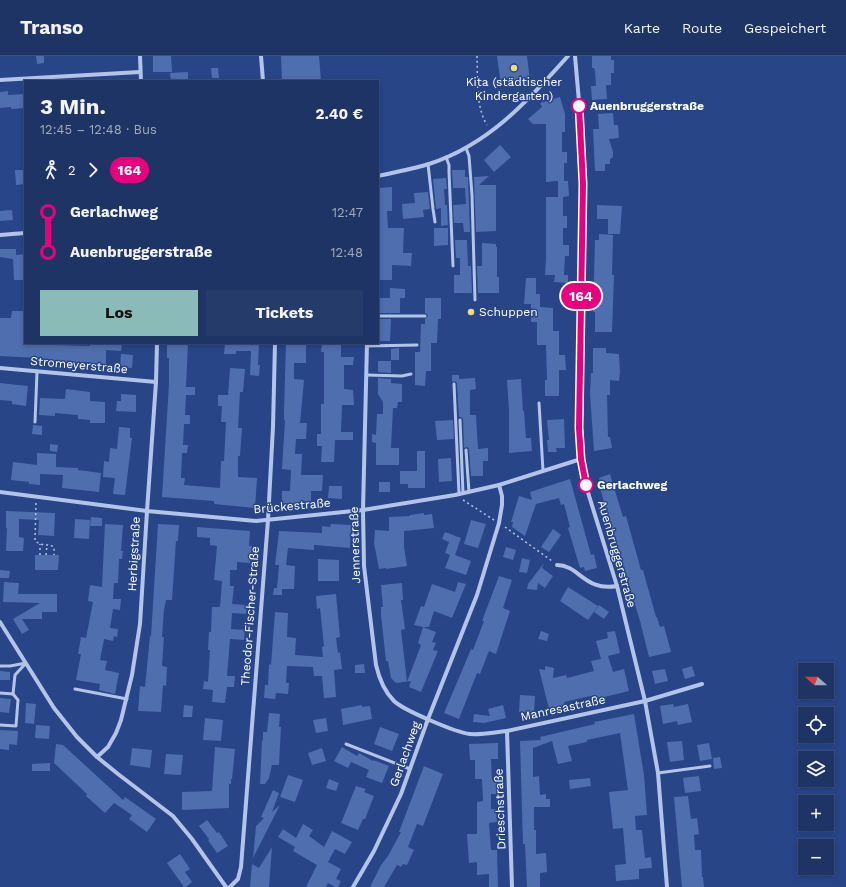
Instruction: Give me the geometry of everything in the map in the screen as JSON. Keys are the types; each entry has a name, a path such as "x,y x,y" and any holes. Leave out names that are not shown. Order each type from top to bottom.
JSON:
{"street":[{"path":"140,56 141,80"},
{"path":"261,56 263,80"},
{"path":"379,176 428,164 466,148 508,119 534,94 568,56"},
{"name":"Auenbruggerstraße","path":"575,56 583,184 579,411 581,459 586,486 617,586 645,701 658,773 667,887"},
{"path":"0,80 140,72"},
{"path":"0,235 24,233"},
{"name":"Herbigstraße","path":"97,757 108,747 116,733 127,699 140,624 146,511 156,382 157,344"},
{"name":"Theodor-Fischer-Straße","path":"230,887 238,879 241,867 268,520 273,427 275,344"},
{"name":"Jennerstraße","path":"367,344 363,510 364,566 376,665 379,678 385,690 394,701 406,710 428,719"},
{"name":"Stromeyerstraße","path":"0,368 156,382"},
{"name":"Brückestraße","path":"0,492 146,511 256,521 363,510 459,494 499,485 581,459"},
{"name":"Gerlachweg","path":"353,887 389,821 477,595 499,523 502,496 499,485"},
{"path":"557,565 563,565 594,585 606,588 617,586"},
{"path":"0,622 54,708 77,737 97,757 174,816 226,887"},
{"name":"Manresastraße","path":"428,719 469,734 485,734 507,731 645,701 702,684"},
{"name":"Drieschstraße","path":"507,731 512,887"}],"lane":[{"path":"466,148 469,156 472,195 475,300"},
{"path":"446,157 449,165 453,266"},
{"path":"428,164 432,209 435,222"},
{"path":"379,316 425,316"},
{"path":"367,344 417,345"},
{"path":"36,422 38,372"},
{"path":"367,375 402,376 411,374"},
{"path":"454,384 459,494"},
{"path":"538,403 543,471"},
{"path":"459,494 460,420"},
{"path":"466,450 469,492"},
{"path":"0,666 26,663"},
{"path":"13,694 15,675 26,663"},
{"path":"75,689 127,699"},
{"path":"0,693 13,694 18,700 16,726 0,725"},
{"path":"346,744 410,769"},
{"path":"658,773 710,766"}],"path":[{"path":"477,56 480,104 484,120 491,132"},
{"path":"459,494 557,565"},
{"path":"36,497 35,541 40,544 52,545 54,547 54,555"},
{"path":"40,544 40,555"},
{"path":"46,555 47,545"}],"building":[{"path":"36,56 44,56 44,63 37,64"},
{"path":"153,56 171,56 172,72 153,72"},
{"path":"281,56 319,56 321,80 282,80"},
{"name":"Kita (städtischer Kindergarten)","path":"497,56 527,56 530,81 501,85"},
{"path":"592,56 611,56 611,60 614,60 614,73 611,73 611,85 606,85 607,99 592,100 591,86 596,86 595,71 594,68 592,68"},
{"path":"211,68 218,68 219,78 212,78"},
{"path":"188,72 188,80 171,80 170,73"},
{"path":"8,91 8,95 24,94 24,108 0,108 0,92"},
{"path":"560,97 565,114 565,132 562,132 562,152 567,152 567,163 564,163 564,181 568,181 569,196 563,197 563,216 567,216 567,228 563,228 563,245 569,245 569,256 565,256 564,275 568,275 568,283 554,282 555,275 545,275 546,197 558,197 558,181 546,182 546,124 533,124 528,119 542,107 540,103"},
{"path":"613,113 614,125 618,125 619,138 609,139 613,157 610,159 610,164 605,164 605,171 595,171 593,129 599,129 598,114"},
{"path":"500,145 511,157 494,172 484,160"},
{"path":"15,170 24,170 24,184 16,185"},
{"path":"452,170 465,170 465,177 468,177 470,232 464,232 463,223 454,223 453,205 466,204 465,188 453,188"},
{"path":"489,176 479,185 496,185 496,231 476,232 474,177"},
{"path":"446,178 447,189 444,189 445,205 447,205 448,225 441,226 441,208 436,209 433,179"},
{"path":"392,187 392,211 387,211 388,228 404,228 403,253 412,253 411,266 392,265 392,280 379,280 379,188"},
{"path":"428,192 430,209 423,210 424,217 403,219 402,204 415,203 414,193"},
{"path":"597,205 622,206 620,234 608,234 608,219 597,219"},
{"path":"12,210 13,220 0,221 0,211"},
{"path":"434,228 448,228 448,245 434,246"},
{"path":"599,234 613,235 612,275 614,275 612,332 595,332 595,312 593,312 595,240 599,240"},
{"path":"455,240 467,240 468,266 471,266 472,293 454,293 454,275 460,275 460,258 456,258"},
{"path":"482,243 496,244 499,293 478,293 477,266 482,266"},
{"path":"0,249 16,249 16,255 24,254 24,280 14,280 13,259 0,257"},
{"path":"526,278 536,278 536,294 540,294 540,307 553,308 553,331 559,331 559,355 565,355 566,370 559,370 559,396 545,396 545,380 547,380 546,345 537,345 537,322 531,322 531,304 524,304"},
{"path":"390,288 405,289 405,298 400,298 400,313 379,313 379,298 390,298"},
{"path":"425,298 441,298 441,319 438,319 437,343 431,343 431,371 426,371 425,386 415,385 415,352 420,352 421,324 425,324 425,319 428,316 425,313"},
{"path":"12,311 24,311 24,344 90,346 90,344 122,344 121,351 106,350 106,366 90,365 90,362 42,362 38,361 38,358 0,356 0,318 11,318"},
{"path":"380,319 391,319 390,341 379,341"},
{"path":"225,344 259,344 259,376 250,375 251,351 236,351 236,354 224,354"},
{"path":"286,344 306,344 306,363 294,363 294,379 304,380 300,423 307,423 306,439 296,439 295,454 302,454 301,475 323,475 322,491 311,491 311,503 282,504 282,491 290,491 291,470 282,469 285,420"},
{"path":"322,344 341,344 341,357 354,357 353,365 344,365 344,389 353,390 354,405 342,405 341,432 353,432 353,440 335,440 334,462 321,462 322,446 317,446 317,434 321,434 321,404 324,404 324,352 321,352"},
{"path":"167,345 188,345 186,387 195,387 195,395 186,395 185,415 190,415 190,424 184,424 183,445 188,445 187,453 182,453 181,478 185,478 184,485 220,488 221,461 224,461 226,422 221,422 222,406 218,406 218,395 228,395 230,368 245,369 243,392 240,392 238,428 242,428 240,456 238,456 238,477 257,478 255,508 214,504 214,501 162,497 169,384 169,358 167,358"},
{"path":"399,348 399,360 391,360 391,349"},
{"path":"593,348 606,348 606,353 619,354 620,372 619,381 610,380 610,395 607,395 608,437 610,437 612,448 594,451 590,394 591,373 593,373"},
{"path":"121,354 133,355 132,368 120,367"},
{"path":"378,361 391,361 391,373 378,372"},
{"path":"452,375 459,375 459,379 475,378 476,389 470,390 470,415 476,415 478,449 488,448 488,461 483,461 483,476 471,476 469,449 467,447 464,448 463,419 459,417 457,383 455,381 452,382"},
{"path":"378,378 391,379 391,383 402,384 402,402 398,402 397,408 393,408 391,448 399,448 399,465 376,465 376,443 372,442 372,434 376,435 377,414 383,414 383,402 378,394"},
{"path":"521,379 526,438 531,438 532,451 509,453 507,380"},
{"path":"0,383 28,386 26,406 12,404 12,401 0,400"},
{"path":"66,389 90,392 90,401 105,402 105,423 90,423 90,420 78,419 78,415 55,413 55,416 39,415 40,398 65,399"},
{"path":"121,394 136,395 136,412 116,411 117,401 121,401"},
{"path":"564,419 565,448 556,448 557,452 548,452 547,440 549,440 547,420"},
{"path":"453,420 454,439 437,440 435,421"},
{"path":"33,425 42,426 42,435 32,434"},
{"path":"119,427 130,428 130,438 132,438 125,495 113,494 115,478 103,477 104,461 109,462 110,448 117,449"},
{"path":"50,444 58,445 57,452 50,451"},
{"path":"417,451 425,451 425,488 408,488 408,484 400,484 400,471 417,471"},
{"path":"37,453 56,454 56,467 78,468 78,470 101,473 99,492 62,488 63,475 40,474 40,485 11,480 13,462 37,465"},
{"path":"451,458 452,481 439,482 438,459"},
{"path":"610,474 623,517 626,516 656,617 660,627 664,626 671,652 649,657 640,621 599,485 601,484 599,478"},
{"path":"570,479 591,555 594,554 597,568 585,571 584,567 580,568 568,528 570,527 564,504 561,505 559,498 536,504 525,536 512,527 513,522 511,522 519,496 532,500 530,492"},
{"path":"379,482 390,482 390,492 379,492"},
{"path":"329,486 342,486 342,499 328,498"},
{"path":"6,511 55,513 54,536 38,535 39,520 19,519 19,537 24,538 23,551 6,551"},
{"path":"424,513 424,515 432,514 434,528 404,531 404,547 407,566 379,569 374,543 375,530 389,531 389,517 410,516"},
{"path":"91,517 102,518 102,526 90,526"},
{"path":"75,519 90,520 89,539 74,538"},
{"path":"471,520 486,524 478,548 464,544"},
{"path":"105,524 123,525 121,551 123,551 122,559 119,559 118,583 114,583 113,599 121,599 120,610 113,609 110,628 118,629 117,637 114,636 113,641 104,639 100,660 107,661 105,670 119,673 115,694 99,690 100,684 76,680 81,654 78,654 81,637 86,638 93,602 88,601 90,585 102,587"},
{"path":"158,524 179,525 178,541 176,541 172,600 166,600 164,610 162,666 167,667 166,686 163,685 161,712 138,711 140,686 145,687 151,636"},
{"path":"331,524 351,525 350,548 314,545 314,550 288,548 286,565 295,566 294,589 282,589 282,595 273,595 274,588 277,588 279,565 275,565 279,531 322,533 322,526 330,527"},
{"path":"197,527 250,531 249,546 252,546 250,563 237,562 237,570 230,570 230,586 234,586 232,604 247,605 246,614 232,613 231,629 245,630 244,640 230,639 227,676 235,676 234,687 227,687 225,703 212,702 213,690 203,689 204,681 208,682 210,650 208,650 209,632 211,632 212,607 220,607 222,581 214,580 217,546 210,545 210,538 197,537"},
{"path":"553,529 561,535 549,552 541,547"},
{"path":"445,532 461,538 455,555 471,561 466,575 445,568 450,555 445,553 449,542 442,539"},
{"path":"506,547 516,550 513,560 503,557"},
{"path":"35,555 59,555 58,570 35,570"},
{"path":"522,558 530,560 527,573 519,572"},
{"path":"318,559 339,560 339,581 318,581"},
{"path":"544,563 542,568 553,576 545,588 538,583 537,590 527,589 528,584"},
{"path":"0,570 10,571 9,578 0,578"},
{"path":"499,576 512,580 503,608 510,611 496,654 489,651 480,674 477,673 459,719 444,713 471,649 473,650"},
{"path":"4,582 19,583 18,594 57,594 57,612 42,612 42,619 22,619 29,630 22,634 13,619 40,603 3,602"},
{"path":"458,582 466,584 452,618 434,611 429,627 414,625 421,606 424,607 432,584 455,592"},
{"path":"402,583 403,600 401,600 405,629 401,630 407,682 396,683 391,678 388,661 386,661 381,615 381,607 383,607 381,585"},
{"path":"568,587 598,606 588,620 560,601"},
{"path":"336,594 340,637 336,638 338,653 340,652 342,669 334,670 336,697 324,698 322,676 314,676 313,667 287,666 286,683 289,683 288,694 276,693 275,699 264,698 265,685 268,685 269,664 271,665 275,612 288,613 287,637 296,638 295,655 323,657 322,647 324,646 320,608 317,609 316,596"},
{"path":"599,605 609,612 604,619 594,612"},
{"path":"423,627 436,632 432,642 436,643 433,650 438,651 421,692 409,687 411,681 407,682 421,645 418,643"},
{"path":"541,631 549,634 547,641 538,639"},
{"path":"615,631 620,653 608,656 613,672 624,669 629,691 596,699 595,695 564,702 565,706 549,709 539,669 545,670 545,666 554,668 553,678 566,675 567,678 594,671 591,661 601,659 596,641 608,638 607,632"},
{"path":"364,664 365,673 355,673 355,665"},
{"path":"692,666 695,676 685,679 682,669"},
{"path":"665,669 668,681 655,684 652,671"},
{"path":"0,671 10,672 10,680 0,680"},
{"path":"520,695 535,696 534,712 519,712"},
{"path":"0,698 11,699 9,713 0,712"},
{"path":"26,703 36,704 34,724 25,723"},
{"path":"673,704 674,707 688,704 692,722 678,725 677,721 663,724 660,706"},
{"path":"184,705 193,706 192,717 183,717"},
{"path":"362,705 362,707 370,706 372,719 343,725 341,709"},
{"path":"503,705 506,718 484,723 473,722 474,714 490,716 488,709"},
{"path":"269,713 280,714 279,727 281,727 279,765 272,765 269,778 265,784 260,784 263,732 267,732"},
{"path":"634,714 644,775 647,815 635,816 636,830 642,830 645,858 651,857 652,868 639,869 639,879 616,881 615,865 626,864 623,828 613,829 609,792 628,790 620,733 587,740 587,742 568,746 572,761 558,764 552,741 533,748 533,777 539,776 540,795 546,794 546,799 550,799 550,807 534,807 536,854 546,853 547,872 540,873 540,887 527,887 525,844 523,844 520,741 541,740 540,737 595,724 594,722"},
{"path":"205,718 223,720 221,741 203,740"},
{"path":"326,718 328,731 316,733 313,720"},
{"path":"36,725 50,726 49,739 35,738"},
{"path":"380,727 399,734 392,751 374,744"},
{"path":"0,730 18,731 17,745 9,744 9,750 0,749"},
{"path":"682,741 684,760 670,762 667,742"},
{"path":"498,743 498,759 491,759 492,780 497,779 497,794 491,794 491,809 496,809 497,822 489,823 491,850 497,850 498,887 489,887 489,874 477,875 477,862 469,863 467,834 477,834 477,802 483,801 482,779 475,779 475,760 470,760 469,744"},
{"path":"709,743 712,759 700,761 697,745"},
{"path":"56,744 63,745 123,800 125,797 156,819 147,832 129,819 132,815 114,803 105,813 86,796 87,794 54,763"},
{"path":"215,747 235,749 232,779 231,784 229,784 229,808 182,810 182,792 212,791"},
{"path":"342,747 357,756 359,753 373,761 389,766 382,783 366,777 369,770 351,762 348,768 334,761"},
{"path":"132,748 152,750 150,768 130,765"},
{"path":"322,748 326,761 312,765 308,753"},
{"path":"166,754 183,755 181,775 164,774"},
{"path":"720,757 722,768 714,769 713,758"},
{"path":"50,763 50,771 32,771 32,764"},
{"path":"424,766 443,774 423,826 417,824 408,847 414,850 407,865 403,864 401,867 397,865 384,887 370,887 381,865 388,856 401,832 399,832"},
{"path":"288,775 303,780 295,802 280,797"},
{"path":"699,776 701,791 685,793 683,778"},
{"path":"590,778 591,786 570,789 569,780"},
{"path":"329,779 339,783 336,791 326,788"},
{"path":"356,786 366,789 364,792 374,796 365,819 363,819 358,830 341,823"},
{"path":"273,790 279,793 272,812 280,805 253,858 256,826 264,818 261,817"},
{"path":"688,796 691,819 697,818 699,834 694,835 695,850 701,850 704,887 682,887 674,797"},
{"path":"207,820 217,833 219,832 228,846 217,853 199,826"},
{"path":"303,824 313,830 309,836 324,847 332,831 352,842 345,854 335,849 328,862 341,869 336,879 341,881 338,887 328,883 326,887 306,887 317,865 293,851 295,847 278,837 283,829 296,838"},
{"path":"272,847 269,887 250,887 252,864 259,868"},
{"path":"180,854 190,869 185,872 192,882 186,887 184,887 167,863"}],"bus line":[{"name":"164","path":"579,106 583,184 579,438 586,485"}],"place":[{"name":"Kita (städtischer Kindergarten)","path":"514,68"},
{"name":"Auenbruggerstraße","path":"579,106"},
{"name":"Schuppen","path":"471,312"},
{"name":"Gerlachweg","path":"586,485"}]}
